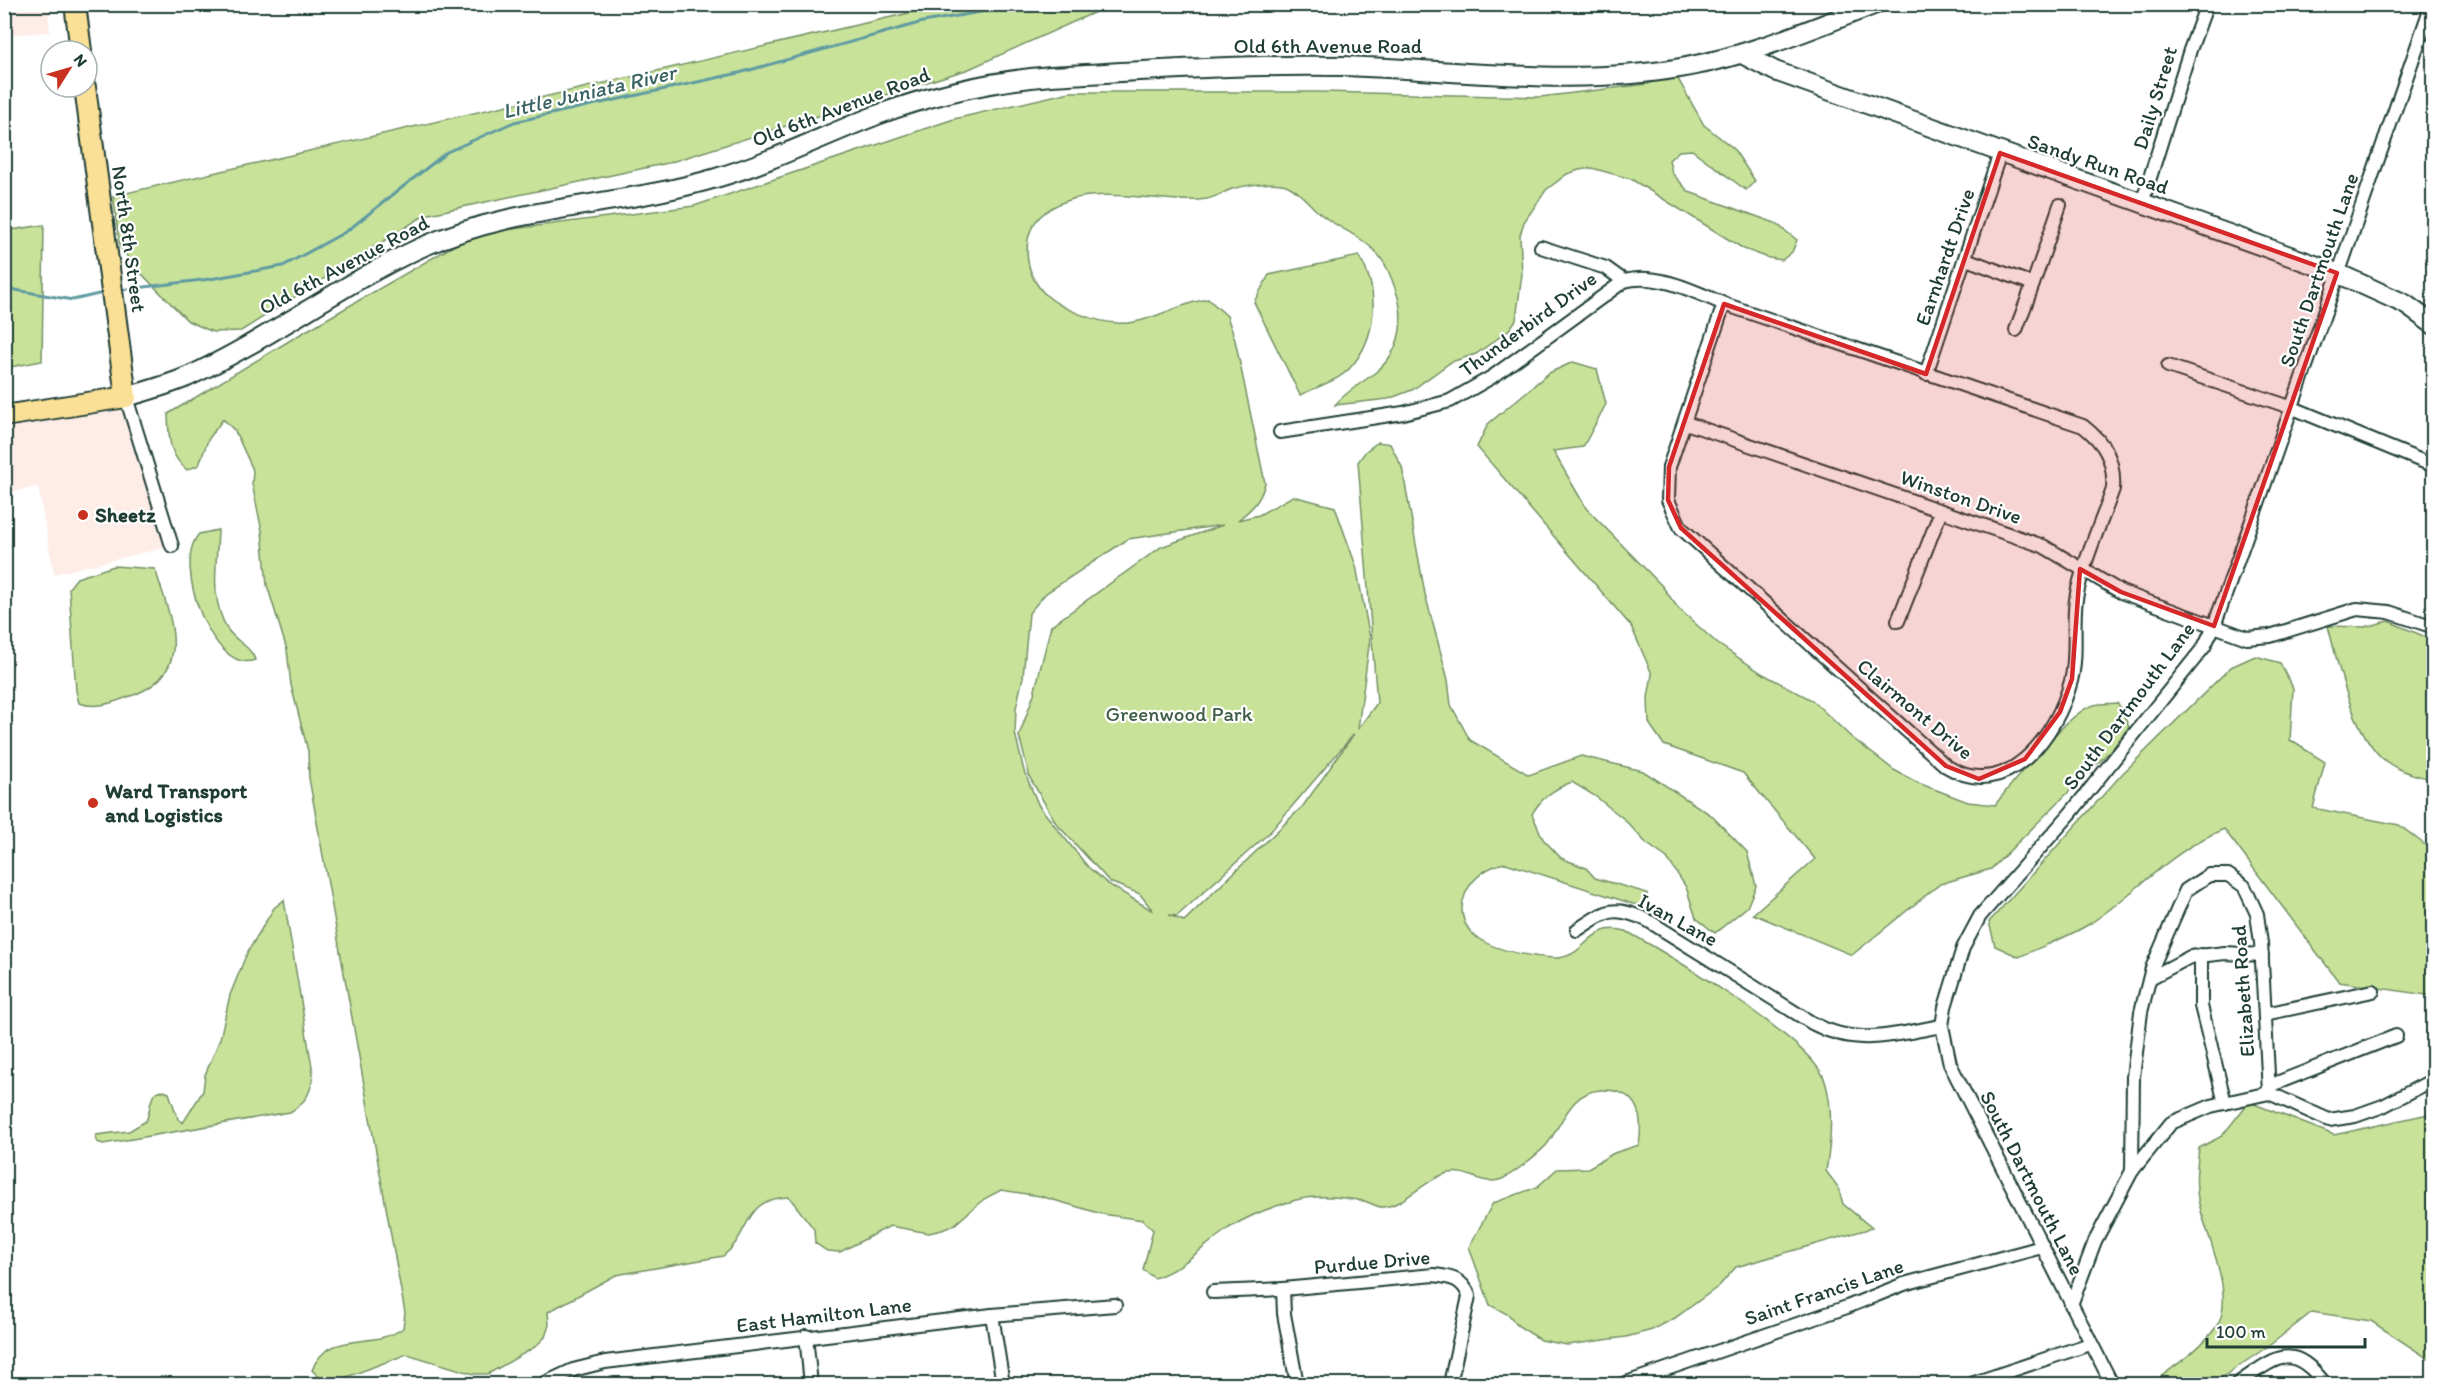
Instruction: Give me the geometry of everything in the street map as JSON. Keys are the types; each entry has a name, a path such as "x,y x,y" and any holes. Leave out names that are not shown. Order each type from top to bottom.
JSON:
{"main road":[{"path":"75,4 79,39"},
{"name":"Old 6th Avenue Road","path":"4,416 126,397 177,381 218,362 390,264 445,237 499,220 651,193 715,178 758,164 878,115 963,89 1051,76 1292,67 1344,66 1501,76 1603,76 1686,67 1742,54 1875,4"},
{"name":"Sandy Run Road","path":"1742,54 1775,71 2337,273 2405,304 2433,325"},
{"name":"North 8th Street","path":"87,99 126,397"}],"street":[{"name":"Daily Street","path":"2142,203 2190,50 2207,4"},
{"name":"South Dartmouth Lane","path":"2112,1384 1950,1064 1942,1026 1957,964 1980,916 2070,814 2204,647 2214,626 2293,408 2337,273 2432,4"},
{"name":"Earnhardt Drive","path":"1926,374 2000,153"},
{"path":"2016,330 2060,205"},
{"path":"1541,247 1606,268 1624,280"},
{"path":"1966,259 2032,284"},
{"name":"Clairmont Drive","path":"1624,280 1638,277 1654,279 2083,426 2106,447 2114,475 2113,489 2078,585 2072,679 2060,712 2044,738 2025,759 1992,777 1979,779 1962,777 1946,766 1681,528 1668,500 1669,467 1686,423 1724,304"},
{"name":"Thunderbird Drive","path":"1280,432 1403,413 1450,401 1492,377 1624,280"},
{"path":"2168,366 2293,408 2433,466"},
{"path":"126,397 172,546"},
{"name":"Winston Drive","path":"1686,423 2043,546 2121,592 2247,638 2270,636 2356,609 2389,612 2433,627"},
{"path":"1898,621 1941,511"},
{"name":"Elizabeth Road","path":"2132,1171 2133,1077 2141,1012 2150,978 2186,890 2209,875 2228,875 2244,886 2257,914 2262,955 2269,1090"},
{"name":"Ivan Lane","path":"1577,930 1603,912 1628,911 1812,1023 1841,1036 1870,1038 1942,1026"},
{"path":"2150,978 2190,957 2225,953 2262,955"},
{"path":"2201,956 2201,1006 2225,1103"},
{"path":"2265,1014 2373,991"},
{"path":"2071,1305 2095,1241 2132,1171 2171,1123 2185,1116 2269,1090 2396,1036"},
{"path":"2269,1090 2329,1120 2355,1116 2383,1106 2429,1082"},
{"name":"Saint Francis Lane","path":"1623,1384 1847,1307 1904,1284 2042,1247"},
{"name":"Purdue Drive","path":"1213,1292 1283,1289 1434,1275 1458,1280 1466,1287 1469,1296 1450,1384"},
{"path":"1283,1289 1284,1314 1297,1384"},
{"name":"East Hamilton Lane","path":"546,1384 573,1370 605,1362 992,1315 1115,1305"},
{"path":"992,1315 1003,1384"},
{"path":"806,1336 811,1384"},
{"path":"1971,1384 2090,1344"},
{"path":"2237,1384 2275,1361 2301,1359 2325,1384"}],"highlighted area":[{"path":"2000,153 2337,273 2214,626 2121,592 2080,569 2072,679 2060,712 2025,759 1979,779 1946,766 1681,528 1668,500 1669,467 1724,304 1926,374"}],"shaded area":[{"path":"5,4 48,5 50,32 5,35"},
{"path":"130,400 172,546 54,574 38,487 5,493 5,416"}],"green space":[{"path":"948,4 1111,5 969,69 668,163 425,215 241,331 213,332 188,321 136,268 120,247 113,196"},
{"name":"Greenwood Park","path":"1666,77 1678,79 1704,125 1733,148 1755,181 1746,190 1692,150 1679,151 1669,160 1672,173 1689,192 1775,223 1797,240 1792,252 1782,260 1744,249 1631,179 1592,168 1567,174 1546,190 1524,222 1520,235 1522,274 1516,320 1508,331 1476,354 1451,362 1412,390 1388,399 1335,405 1385,363 1397,343 1401,321 1400,310 1387,268 1370,246 1322,215 1299,193 1286,185 1267,183 1245,186 1207,199 1101,195 1080,197 1060,203 1043,214 1035,222 1030,232 1027,254 1029,265 1033,276 1046,295 1070,310 1099,320 1117,323 1139,321 1208,299 1227,316 1235,340 1265,483 1255,504 1238,520 1259,515 1293,496 1335,507 1356,566 1370,638 1358,729 1377,703 1358,462 1366,451 1378,442 1390,444 1402,467 1425,594 1448,680 1451,705 1470,740 1529,775 1581,756 1643,771 1711,815 1747,852 1756,886 1747,907 1715,933 1696,918 1686,887 1667,858 1646,843 1624,819 1595,796 1572,782 1549,794 1532,814 1543,839 1561,858 1586,868 1595,878 1647,893 1646,905 1633,904 1506,863 1482,873 1472,883 1462,905 1463,917 1468,929 1479,939 1495,947 1525,955 1554,958 1574,953 1603,931 1613,929 1626,931 1704,978 1768,1022 1815,1064 1825,1081 1830,1103 1831,1126 1826,1171 1838,1187 1843,1204 1872,1228 1736,1267 1719,1286 1675,1318 1652,1330 1626,1337 1567,1345 1541,1340 1517,1325 1509,1315 1490,1305 1469,1247 1493,1203 1537,1187 1557,1169 1588,1168 1614,1153 1639,1145 1639,1113 1635,1105 1622,1093 1600,1090 1590,1092 1575,1102 1545,1147 1507,1177 1488,1181 1462,1173 1449,1173 1432,1180 1397,1203 1381,1207 1364,1201 1339,1197 1313,1197 1296,1200 1261,1212 1236,1224 1184,1263 1154,1278 1143,1270 1153,1230 1143,1220 1102,1214 1040,1196 1001,1190 984,1199 954,1225 942,1230 929,1233 890,1226 840,1252 827,1251 815,1243 814,1229 789,1197 774,1199 755,1210 739,1238 723,1256 616,1275 548,1312 549,1325 545,1337 535,1347 488,1374 474,1374 407,1354 334,1382 322,1380 312,1370 319,1357 329,1349 340,1344 391,1335 403,1328 405,1313 309,778 308,751 291,685 287,650 267,585 262,531 252,484 253,470 235,431 223,419 208,440 199,465 187,470 173,452 169,438 168,414 474,234 694,206 954,119 1070,92 1319,92 1540,97 1648,84","holes":["1223,525 1161,547 1051,626 1034,694 1019,736 1030,778 1056,823 1110,882 1140,894 1153,911 1108,884 1088,867 1039,806 1024,771 1015,733 1016,708 1023,677 1029,613 1046,593 1128,539","1354,734 1303,806 1184,921 1169,915 1177,916 1270,832"]},
{"path":"44,225 42,361 5,368 5,231"},
{"path":"1359,256 1366,269 1373,299 1373,314 1366,343 1359,357 1344,373 1300,395 1254,302 1269,275"},
{"path":"1573,362 1597,369 1606,404 1583,447 1553,451 1586,508 1662,586 1678,608 1718,644 1763,674 1812,700 1851,737 1894,770 1918,783 1968,802 1995,805 2042,749 2084,710 2097,704 2118,703 2129,727 2113,748 1991,869 1940,884 1852,955 1753,914 1815,859 1743,773 1664,745 1649,723 1648,698 1652,674 1631,626 1477,447 1488,424 1549,373"},
{"path":"218,530 216,594 218,606 228,630 250,651 255,660 240,660 225,651 212,635 201,614 194,591 190,569 192,549 199,534"},
{"path":"114,566 155,569 172,626 171,660 164,675 150,687 110,703 85,705 79,703 76,691 69,588 77,578"},
{"path":"2388,621 2433,640 2433,779 2400,770 2382,758 2371,745 2354,714 2328,626 2365,627"},
{"path":"2255,656 2280,663 2293,688 2290,740 2325,762 2313,808 2399,825 2433,851 2433,996 2339,982 2224,829 2188,848 2108,911 2074,933 2019,957 1995,946 1989,922 2123,773 2231,667"},
{"path":"284,900 313,1073 310,1091 304,1100 290,1112 103,1144 97,1142 96,1135 129,1131 146,1121 152,1099 157,1091 169,1093 178,1119 183,1123 203,1091 205,1075 220,1039 230,995 247,953 274,908"},
{"path":"2249,1102 2334,1135 2433,1113 2433,1357 2427,1358 2371,1321 2312,1312 2270,1345 2212,1384 2151,1384 2202,1344 2216,1327 2222,1314 2222,1282 2197,1193 2199,1148 2222,1136"}],"waterway":[{"name":"Little Juniata River","path":"120,290 210,279 283,266 347,231 447,152 514,122 739,73 923,22 1027,4"},
{"name":"Little Juniata River","path":"4,288 73,300 103,293"}],"place":[{"name":"Sheetz","path":"83,515"},
{"name":"Ward Transport and Logistics","path":"93,803"}]}
